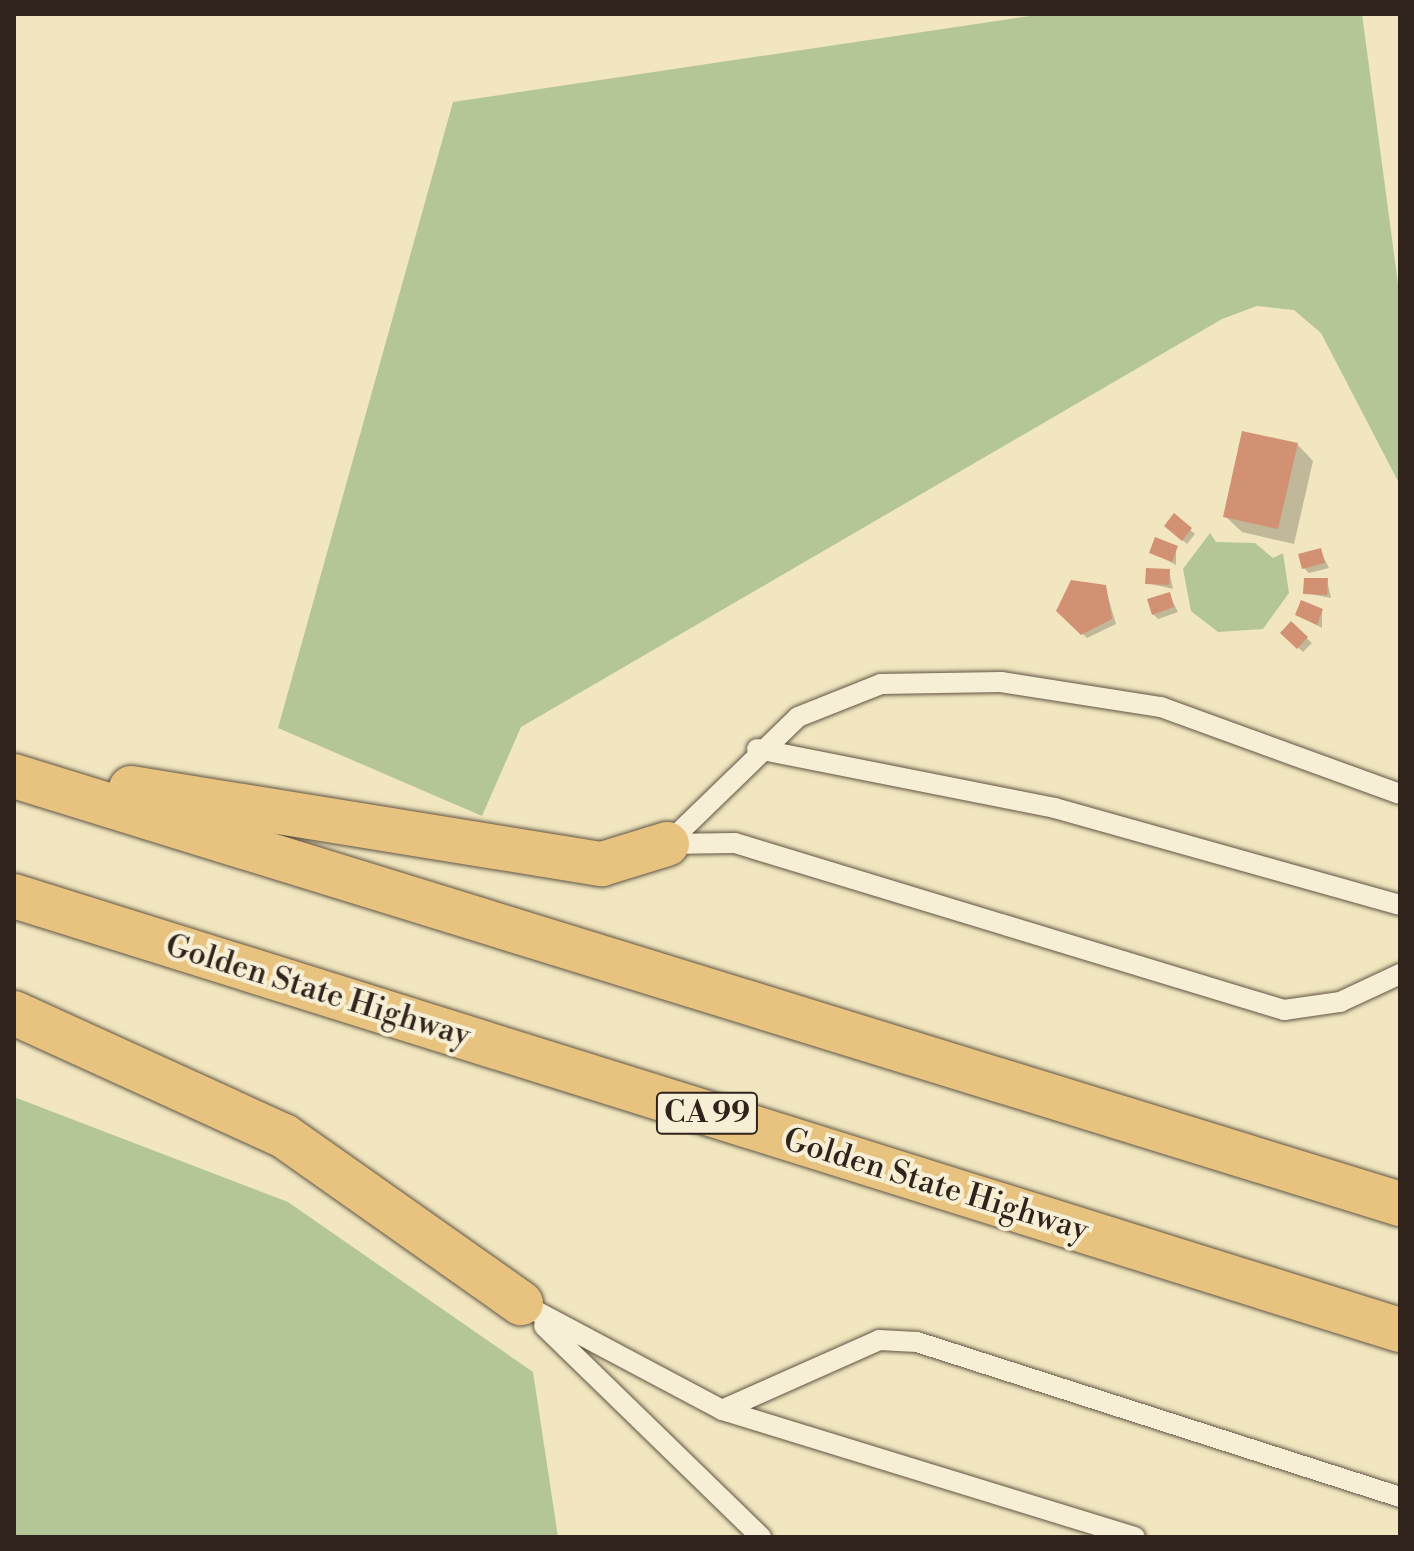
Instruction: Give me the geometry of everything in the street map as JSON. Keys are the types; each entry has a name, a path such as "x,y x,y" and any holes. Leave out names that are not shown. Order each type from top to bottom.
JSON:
{"highway":[{"path":"14,768 602,864 667,844"},
{"path":"14,776 1400,1204"},
{"name":"Golden State Highway","path":"14,896 1400,1330"},
{"path":"14,1013 284,1136 521,1303"}],"lane":[{"path":"667,844 757,749 798,717 881,684 1001,682 1161,707 1400,794"},
{"path":"757,749 1055,808 1400,905"},
{"path":"667,844 735,843 1284,1010 1340,1002 1400,974"},
{"path":"521,1303 722,1410 980,1495 1135,1537"},
{"path":"521,1303 761,1537"},
{"path":"722,1410 879,1340 917,1342 1400,1497"}],"green space":[{"path":"1043,14 1362,14 1400,299 1400,485 1321,333 1294,310 1257,306 1222,319 521,727 482,816 278,728 453,102"},
{"path":"1210,533 1216,542 1255,543 1273,558 1283,553 1289,593 1263,629 1218,632 1191,611 1183,569"},
{"path":"14,1097 288,1202 533,1372 558,1537 14,1537"}],"building":[{"path":"1242,431 1298,443 1278,529 1223,517"},
{"path":"1174,513 1192,528 1182,541 1164,526"},
{"path":"1155,537 1178,546 1172,562 1149,553"},
{"path":"1321,548 1325,563 1302,569 1298,554"},
{"path":"1146,568 1170,569 1169,585 1145,584"},
{"path":"1304,578 1328,578 1327,595 1303,594"},
{"path":"1071,580 1106,585 1112,619 1081,635 1056,611"},
{"path":"1170,592 1174,607 1152,615 1147,599"},
{"path":"1301,600 1323,609 1317,625 1295,615"},
{"path":"1291,621 1308,637 1297,649 1280,633"}]}
